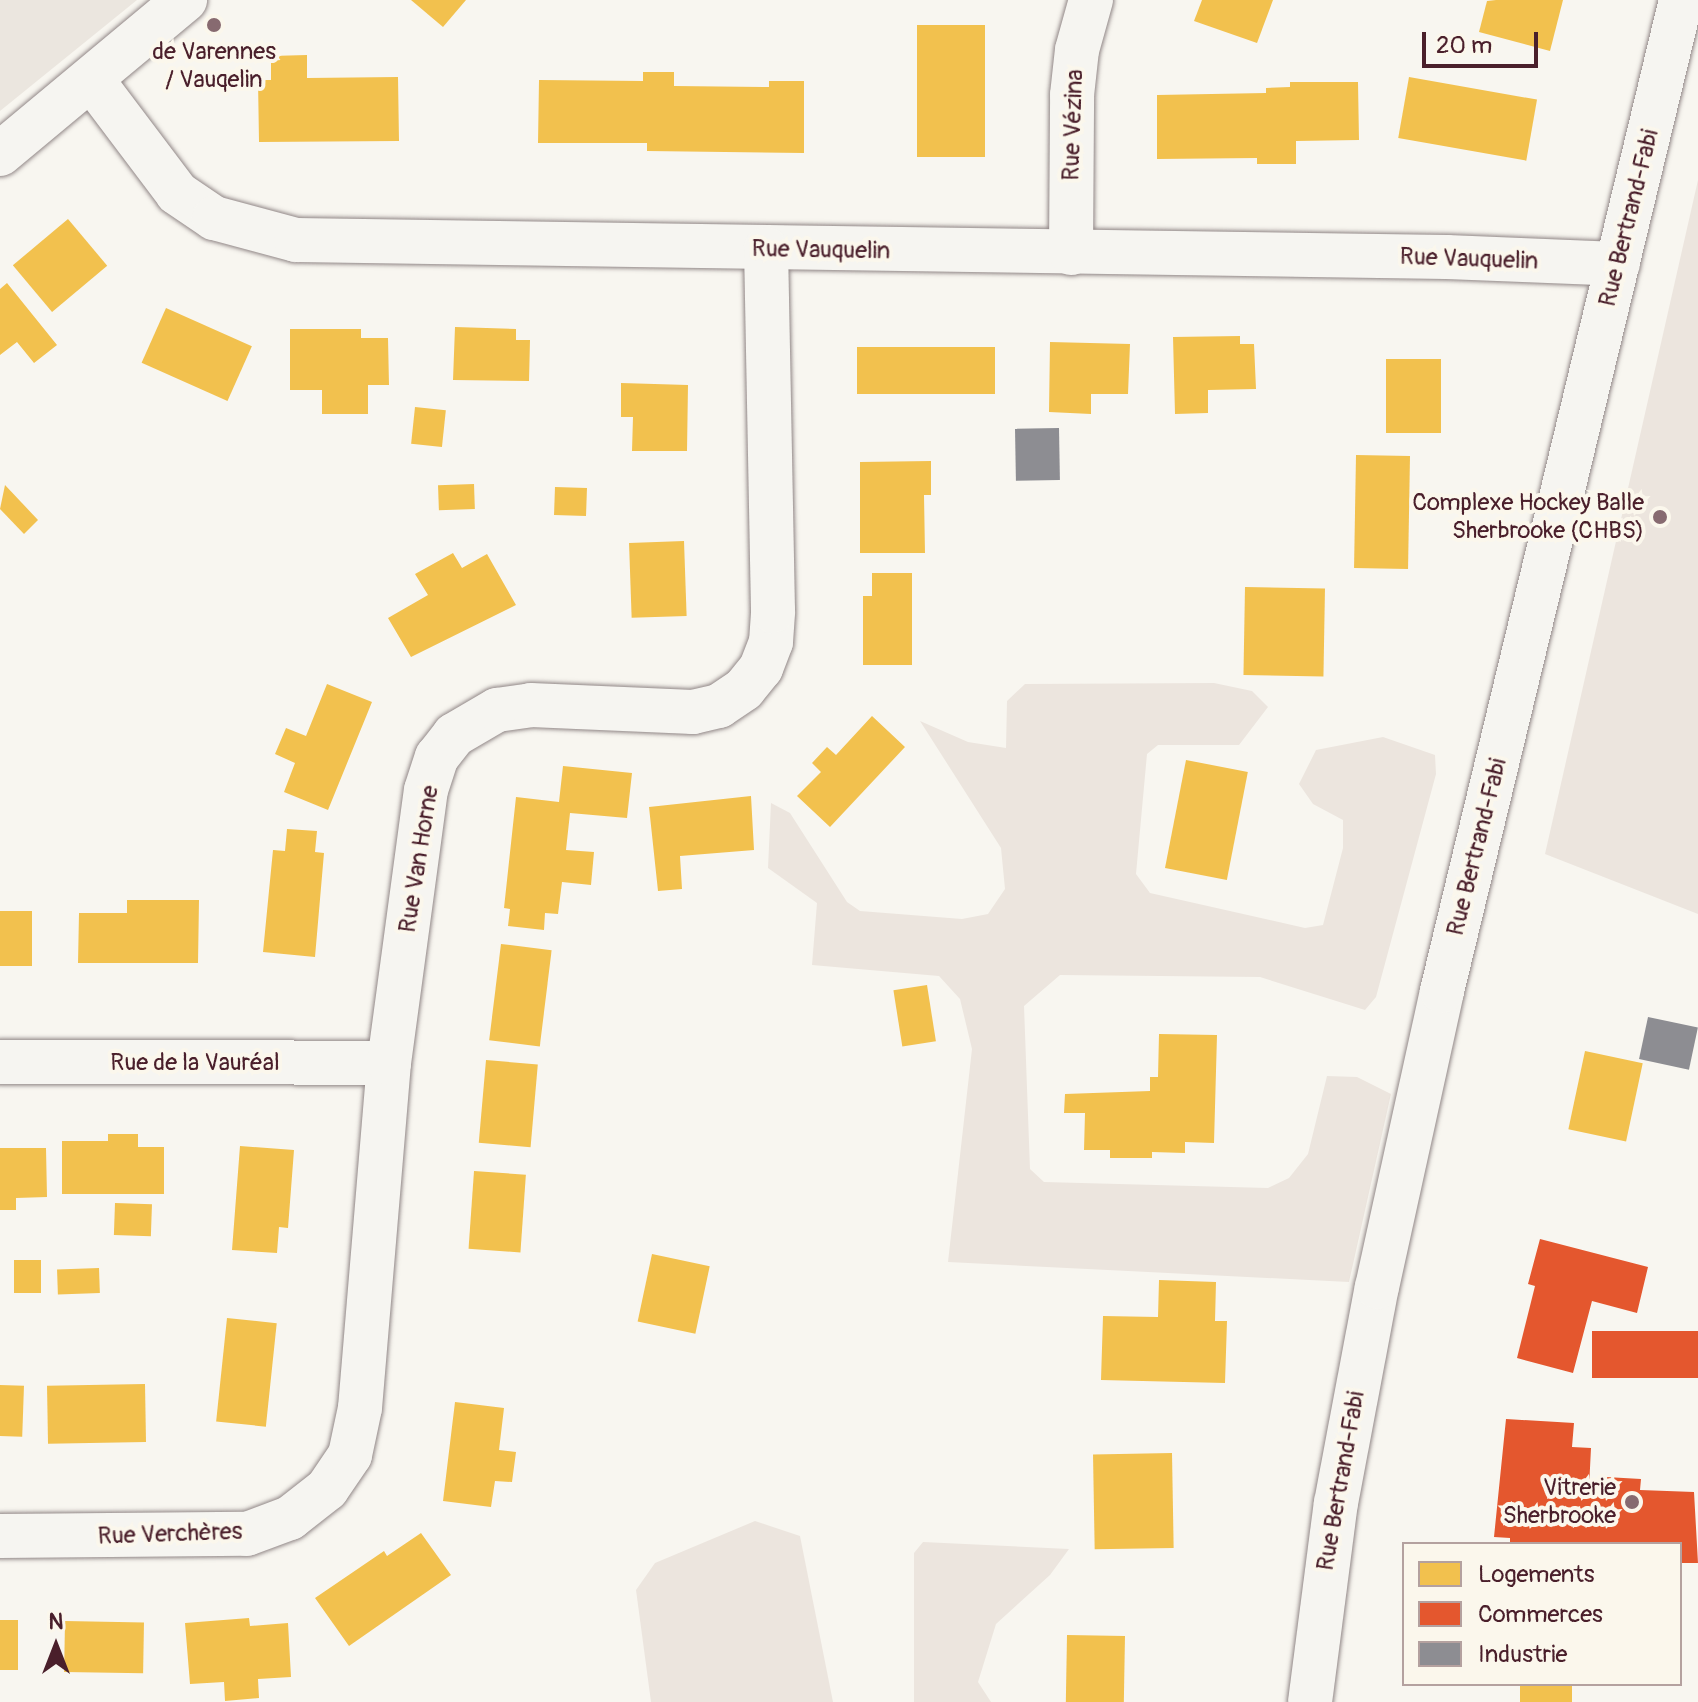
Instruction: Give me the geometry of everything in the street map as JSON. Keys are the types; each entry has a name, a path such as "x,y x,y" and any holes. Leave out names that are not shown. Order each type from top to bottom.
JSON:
{"street":[{"path":"0,154 185,0"},
{"name":"Rue Vézina","path":"1071,253 1072,95 1077,50 1091,0"},
{"name":"Rue Bertrand-Fabi","path":"1310,1702 1333,1517 1371,1314 1446,977 1681,0"},
{"name":"Rue Vauquelin","path":"92,80 177,193 214,218 254,232 311,241 1618,264"},
{"name":"Rue Van Horne","path":"327,1489 350,1455 360,1408 389,1063 426,790 437,757 454,735 497,710 531,705 693,712 719,706 744,689 761,668 771,642 773,611 766,249"},
{"name":"Rue de la Vauréal","path":"0,1062 389,1063"},
{"name":"Rue Verchères","path":"0,1536 247,1534 290,1518 327,1489"}],"shaded area":[{"path":"0,0 137,0 0,111"},
{"name":"Complexe Hockey Balle Sherbrooke (CHBS)","path":"1698,180 1698,914 1545,854"},
{"path":"1214,683 1252,691 1268,707 1239,745 1158,745 1147,754 1136,874 1150,893 1305,928 1323,925 1343,848 1343,820 1313,804 1299,784 1316,750 1383,737 1435,755 1436,774 1376,997 1365,1010 1260,977 1060,975 1024,1006 1030,1169 1044,1182 1268,1188 1289,1178 1308,1154 1327,1076 1357,1077 1391,1094 1349,1282 948,1262 972,1049 960,999 939,976 812,965 817,903 768,868 771,803 790,813 847,902 860,911 962,919 988,914 1005,889 1001,848 920,721 968,742 1006,748 1007,701 1025,684"},
{"path":"755,1521 800,1536 833,1702 651,1702 636,1590 655,1563"},
{"path":"923,1542 1069,1549 1050,1575 996,1624 978,1682 991,1702 914,1702 914,1553"}],"building: Logements":[{"path":"411,0 466,0 443,27"},
{"path":"1202,0 1273,0 1257,43 1194,21"},
{"path":"1563,0 1550,51 1479,32 1487,1"},
{"path":"917,25 985,25 985,157 917,157"},
{"path":"307,55 307,78 398,77 399,141 259,142 258,80 271,80 271,56"},
{"path":"643,72 674,72 674,86 769,87 769,81 804,81 804,153 647,151 647,143 538,143 539,80 643,81"},
{"path":"1409,77 1537,100 1526,161 1398,138"},
{"path":"1290,82 1358,82 1359,140 1296,141 1296,164 1257,164 1257,158 1157,159 1157,95 1266,93 1266,88 1290,87"},
{"path":"68,219 107,266 52,312 13,265"},
{"path":"7,283 57,345 34,363 17,342 0,355 0,289"},
{"path":"166,308 252,346 227,401 142,363"},
{"path":"455,327 516,329 516,340 530,340 529,381 453,380"},
{"path":"290,329 361,329 361,338 388,338 389,385 368,385 368,414 322,414 322,390 290,390"},
{"path":"1240,336 1240,344 1254,344 1256,389 1208,390 1208,413 1175,414 1173,337"},
{"path":"1050,342 1130,344 1128,394 1091,394 1091,414 1049,412"},
{"path":"857,347 995,347 995,394 857,394"},
{"path":"1386,359 1441,359 1441,433 1386,433"},
{"path":"621,383 688,385 687,451 632,451 633,417 621,417"},
{"path":"415,407 446,410 442,447 411,444"},
{"path":"1356,455 1410,456 1408,569 1354,568"},
{"path":"931,461 931,495 924,495 925,553 860,553 860,462"},
{"path":"474,484 475,509 439,510 438,485"},
{"path":"5,485 38,520 24,534 0,509"},
{"path":"555,487 587,488 586,516 554,515"},
{"path":"684,541 687,616 632,618 629,543"},
{"path":"453,553 462,568 487,554 516,605 411,657 388,618 428,595 415,574"},
{"path":"872,573 912,573 912,665 863,665 863,596 872,596"},
{"path":"1245,587 1325,588 1323,676 1243,675"},
{"path":"327,684 372,702 328,810 284,792 295,763 275,754 286,728 306,736"},
{"path":"872,716 905,747 830,827 797,796 821,772 812,763 827,747 836,755"},
{"path":"1186,760 1248,772 1227,880 1165,868"},
{"path":"563,766 632,773 627,818 570,813 566,850 594,852 591,885 562,882 558,914 545,913 544,930 508,926 510,909 504,908 516,797 559,802"},
{"path":"751,796 754,850 680,856 682,889 658,891 649,807"},
{"path":"287,829 317,831 315,852 324,853 315,957 263,952 273,850 285,851"},
{"path":"127,900 199,900 198,963 78,963 79,913 127,913"},
{"path":"0,911 32,911 32,966 0,966"},
{"path":"501,944 552,950 540,1046 489,1040"},
{"path":"927,985 936,1041 902,1047 893,990"},
{"path":"1159,1034 1217,1035 1214,1143 1185,1142 1185,1153 1152,1152 1152,1158 1110,1158 1110,1150 1084,1150 1085,1113 1064,1113 1065,1094 1150,1091 1150,1077 1158,1077"},
{"path":"1585,1051 1643,1063 1626,1142 1568,1129"},
{"path":"486,1060 538,1065 531,1147 479,1143"},
{"path":"108,1134 138,1134 138,1147 164,1147 164,1194 62,1194 62,1141 108,1141"},
{"path":"240,1146 294,1150 288,1228 279,1227 277,1253 232,1250"},
{"path":"0,1148 46,1148 47,1197 16,1198 16,1210 0,1210"},
{"path":"474,1171 526,1175 520,1252 469,1249"},
{"path":"115,1203 152,1204 151,1236 114,1235"},
{"path":"652,1254 710,1266 695,1334 638,1321"},
{"path":"14,1260 41,1260 41,1293 14,1293"},
{"path":"99,1268 100,1293 58,1294 57,1269"},
{"path":"1159,1280 1216,1282 1215,1321 1227,1321 1225,1383 1101,1380 1103,1316 1158,1317"},
{"path":"227,1318 277,1323 266,1427 216,1421"},
{"path":"145,1384 146,1442 48,1444 47,1386"},
{"path":"0,1385 24,1386 22,1437 0,1436"},
{"path":"455,1402 504,1408 499,1450 516,1452 512,1482 495,1481 491,1507 443,1501"},
{"path":"1172,1453 1174,1548 1095,1549 1093,1454"},
{"path":"421,1533 451,1575 349,1646 315,1598 384,1551 387,1556"},
{"path":"249,1618 250,1626 288,1623 291,1677 258,1679 259,1698 225,1701 224,1682 190,1684 185,1623"},
{"path":"0,1620 18,1620 18,1670 0,1670"},
{"path":"65,1621 144,1622 143,1673 64,1672"},
{"path":"1067,1635 1125,1636 1124,1702 1066,1702"},
{"path":"1520,1686 1572,1686 1572,1702 1520,1702"}],"building: Commerces":[{"path":"1540,1239 1648,1267 1637,1313 1592,1301 1573,1373 1517,1358 1535,1286 1528,1284"},
{"path":"1592,1331 1698,1331 1698,1378 1592,1378"},
{"path":"1506,1419 1574,1423 1572,1447 1591,1448 1589,1488 1606,1488 1606,1477 1641,1479 1640,1490 1694,1492 1698,1563 1682,1563 1682,1542 1510,1542 1510,1538 1494,1537"}],"building: Industrie":[{"path":"1059,428 1060,480 1016,481 1015,429"},
{"path":"1648,1017 1698,1028 1689,1070 1639,1059"}],"place":[{"name":"de Varennes / Vauqelin","path":"214,25"},
{"name":"Complexe Hockey Balle Sherbrooke (CHBS)","path":"1660,517"},
{"name":"Vitrerie Sherbrooke","path":"1632,1502"}]}
